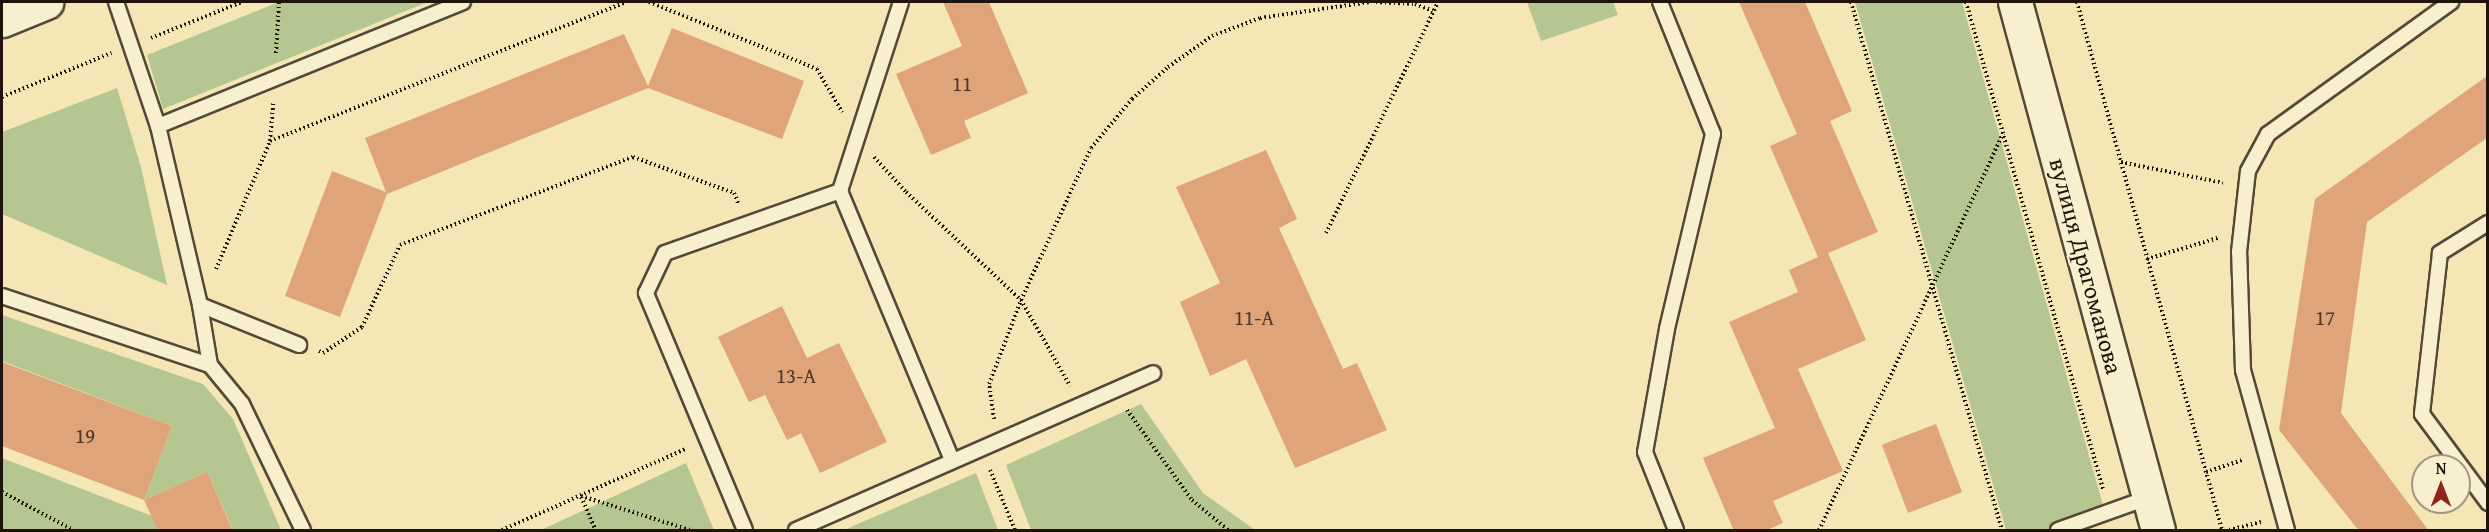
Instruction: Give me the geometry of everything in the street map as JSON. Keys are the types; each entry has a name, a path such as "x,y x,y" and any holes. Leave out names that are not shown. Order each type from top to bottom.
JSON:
{"street":[{"path":"2,20 46,2"},
{"name":"вулиця Драгоманова","path":"2015,2 2158,531"}],"lane":[{"path":"116,2 158,126 200,305 210,364 242,404 303,531"},
{"path":"158,126 463,2"},
{"path":"901,2 840,191 952,460"},
{"path":"1660,2 1713,134 1667,328 1645,452 1676,531"},
{"path":"2287,531 2264,454 2243,370 2241,231 2248,171 2268,134 2451,2"},
{"path":"745,531 646,293 665,253 840,191"},
{"path":"2487,223 2440,253 2422,414 2487,503"},
{"path":"2,296 210,364"},
{"path":"200,305 298,345"},
{"path":"796,531 981,447 1154,373"},
{"path":"2058,531 2150,497"}],"path":[{"path":"200,305 270,141 626,2"},
{"path":"650,2 817,69 858,138 906,192 1021,300 1080,405"},
{"path":"997,441 988,384 1021,300 1091,148 1131,99 1167,67 1212,36 1260,18 1370,2"},
{"path":"1376,2 1415,4 1433,11"},
{"path":"1326,233 1438,2"},
{"path":"1851,2 2002,531"},
{"path":"1966,2 2109,512"},
{"path":"2077,2 2222,531"},
{"path":"1819,531 2003,133"},
{"path":"298,345 323,353 362,327 400,245 633,157 734,193 746,224"},
{"path":"2121,162 2246,187"},
{"path":"2147,259 2241,231"},
{"path":"1114,390 1192,500 1228,531"},
{"path":"502,531 707,440"},
{"path":"981,447 1015,531"},
{"path":"2206,472 2264,454"},
{"path":"2,492 73,531"},
{"path":"580,496 596,531"},
{"path":"580,496 690,531"},
{"path":"2229,531 2282,516"}],"green space":[{"path":"279,2 428,2 163,109 147,55"},
{"path":"1527,2 1613,2 1618,15 1541,41"},
{"path":"1855,2 1962,2 2104,509 2048,530 2006,530"},
{"path":"117,88 141,167 167,285 2,214 2,132"},
{"path":"2,315 203,384 233,419 281,530 233,530 207,472 144,500 172,426 2,361"},
{"path":"1141,404 1203,493 1255,530 1031,530 1006,465"},
{"path":"2,458 152,516 158,530 2,530"},
{"path":"686,463 714,530 541,530"},
{"path":"976,473 998,530 844,530"}],"building":[{"path":"943,2 989,2 1028,93 964,121 971,138 931,155 896,74 962,46"},
{"path":"1739,2 1805,2 1852,111 1830,121 1878,232 1828,253 1866,340 1798,369 1843,471 1773,501 1783,523 1765,531 1734,531 1703,458 1775,428 1729,322 1798,292 1789,270 1818,257 1770,146 1797,134"},
{"path":"672,28 804,81 782,139 648,88 387,194 340,317 285,296 332,171 386,192 365,138 624,34 648,86"},
{"path":"2487,76 2487,138 2367,222 2341,413 2411,507 2411,514 2416,514 2429,531 2359,531 2279,430 2315,199"},
{"path":"1266,150 1297,219 1279,228 1343,369 1357,363 1387,430 1295,468 1246,359 1210,376 1180,302 1220,283 1176,187"},
{"path":"782,306 807,358 839,343 887,442 820,473 801,433 787,440 765,395 749,402 718,337"},
{"path":"2,362 172,426 144,500 2,446"},
{"path":"1936,424 1962,492 1908,513 1882,445"},
{"path":"207,472 233,531 158,531 144,500"}]}
